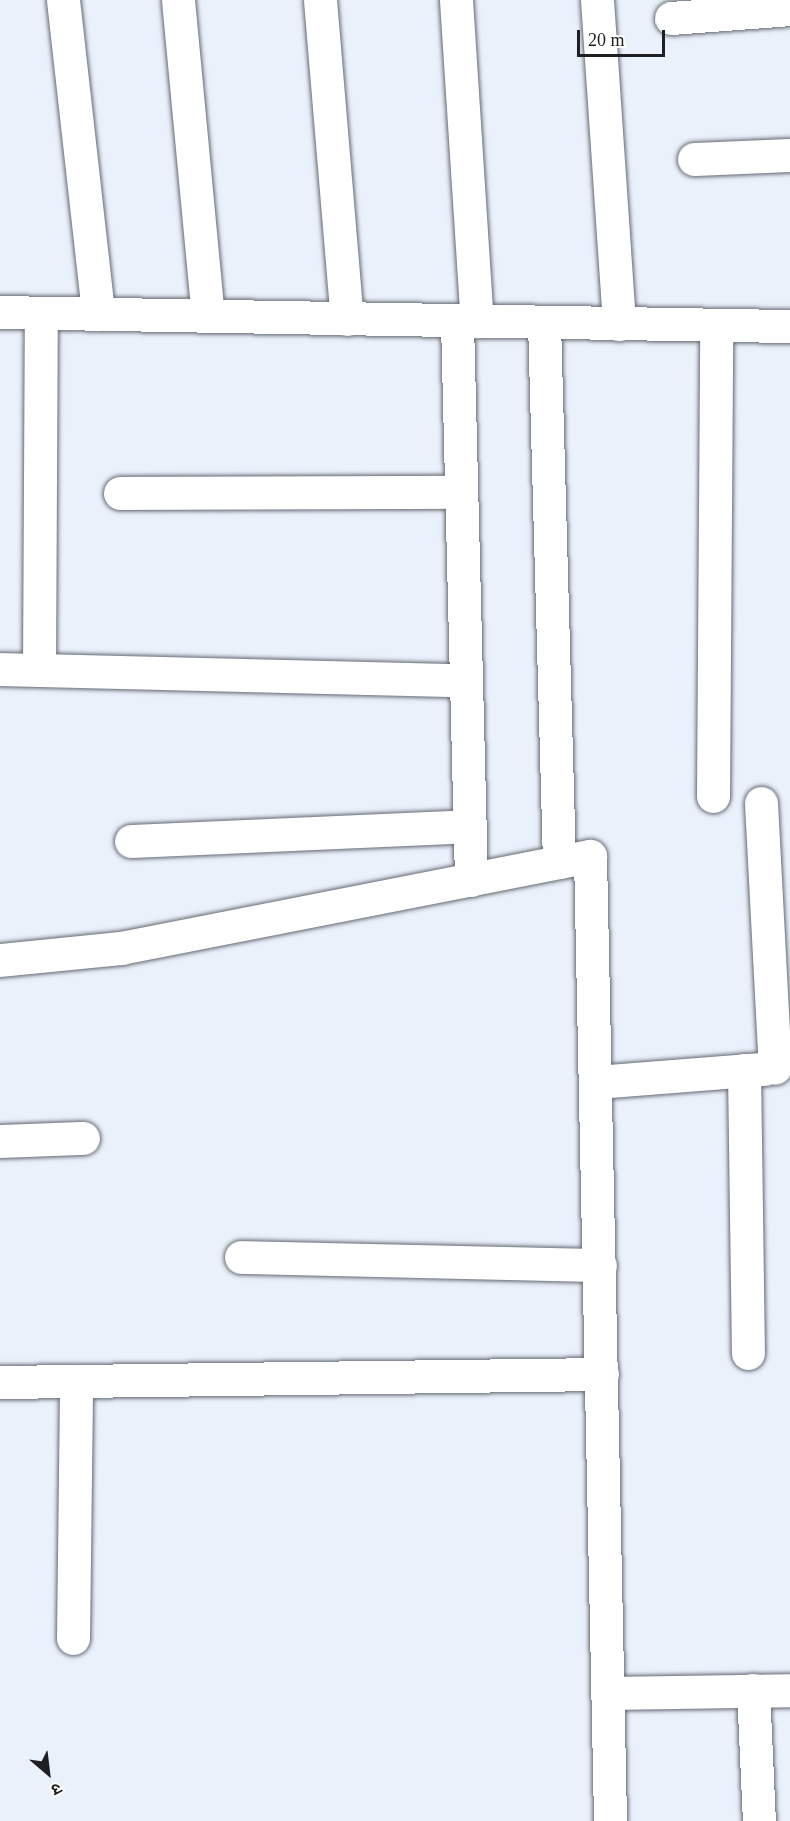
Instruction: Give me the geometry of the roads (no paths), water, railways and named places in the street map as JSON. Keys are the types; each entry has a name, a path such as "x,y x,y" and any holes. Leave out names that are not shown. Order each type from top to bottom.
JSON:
{"street":[{"path":"63,0 98,314"},
{"path":"178,0 208,316"},
{"path":"320,0 347,319"},
{"path":"456,0 467,322 460,492 463,680 471,880"},
{"path":"597,0 619,324"},
{"path":"671,18 790,9"},
{"path":"694,159 790,155"},
{"path":"0,312 790,326"},
{"path":"39,670 41,313"},
{"path":"544,322 559,862"},
{"path":"713,796 716,325"},
{"path":"120,493 460,492"},
{"path":"0,669 463,680"},
{"path":"748,1353 770,1068 761,803"},
{"path":"131,841 469,826"},
{"path":"0,960 121,948 590,856 597,1082 610,1821"},
{"path":"597,1082 770,1068"},
{"path":"0,1141 83,1138"},
{"path":"241,1257 600,1265"},
{"path":"0,1382 602,1374"},
{"path":"73,1638 76,1381"},
{"path":"753,1690 759,1821"},
{"path":"608,1693 790,1690"}]}
